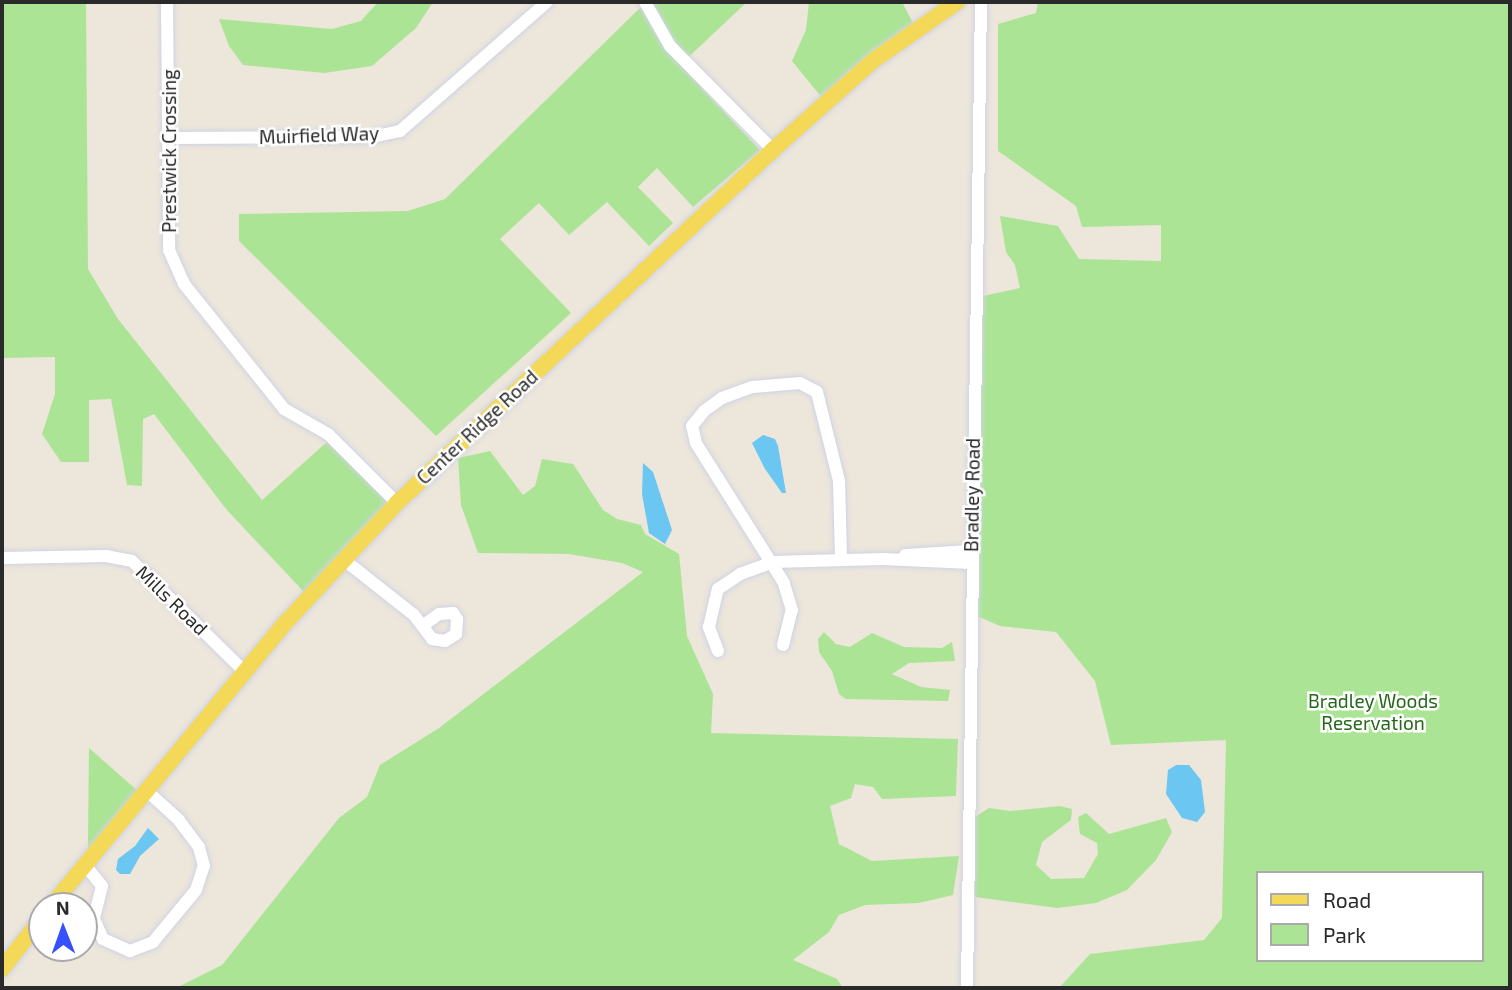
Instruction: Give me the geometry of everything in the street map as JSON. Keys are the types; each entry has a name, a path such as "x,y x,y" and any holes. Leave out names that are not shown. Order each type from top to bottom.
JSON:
{"main road":[{"name":"Center Ridge Road","path":"63,892 245,672 343,559 397,503 773,150 874,60 957,2"},
{"path":"2,970 28,936"}],"street":[{"name":"Prestwick Crossing","path":"167,2 169,250 184,284 284,409 328,434 397,503"},
{"name":"Muirfield Way","path":"168,138 372,137 400,131 547,2"},
{"path":"645,2 670,46 773,150"},
{"name":"Bradley Road","path":"967,988 971,557 981,2"},
{"path":"783,645 792,610 773,562 692,434 692,426 704,411 722,398 753,387 800,383 817,392 839,481 841,559"},
{"name":"Mills Road","path":"2,558 106,556 132,561 245,672"},
{"path":"718,651 709,627 718,589 740,574 773,562 971,557"},
{"path":"343,559 424,625"},
{"path":"85,865 102,886 94,919 103,939 130,951 153,942 196,890 204,866 199,847 183,825 147,791"}],"green space":[{"path":"2,2 86,2 88,269 118,319 262,500 328,441 389,504 304,592 226,509 154,414 143,419 142,486 127,485 111,399 89,400 89,462 61,462 42,434 55,394 55,357 2,358"},
{"path":"378,2 433,2 416,28 372,66 324,73 243,65 229,46 219,19 332,29 361,21"},
{"path":"646,2 747,2 680,65 760,150 693,207 657,168 638,187 673,223 649,246 607,202 569,235 539,203 500,239 571,313 436,436 239,241 239,214 408,211 445,199"},
{"path":"809,2 902,2 914,25 823,99 792,61 806,30"},
{"name":"Bradley Woods Reservation","path":"1038,2 1510,2 1510,988 1059,988 1090,954 1204,940 1222,918 1226,740 1111,745 1095,681 1056,632 1000,626 977,616 983,296 1020,288 1015,265 1006,252 1000,216 1058,226 1079,259 1161,261 1161,225 1082,227 1076,206 998,151 998,24 1036,13"},
{"path":"490,451 523,495 535,486 542,459 573,464 603,510 617,519 641,525 645,534 679,554 687,636 713,694 711,733 958,739 956,796 882,799 873,787 855,784 851,798 830,806 839,844 872,861 959,856 953,895 919,903 865,905 839,915 829,932 793,960 837,979 843,988 176,988 222,965 339,818 367,797 380,765 439,728 643,572 622,563 569,554 478,553 461,505 458,458"},
{"path":"824,632 836,644 850,647 872,633 904,647 942,648 952,642 955,661 909,663 892,674 921,687 950,690 948,701 846,699 839,694 832,671 819,652 818,639"},
{"path":"89,748 139,792 88,849 88,840"},
{"path":"1060,806 1072,809 1071,820 1042,842 1036,865 1051,879 1084,878 1098,854 1097,843 1080,834 1078,817 1086,813 1109,834 1166,818 1172,832 1156,860 1127,890 1096,903 1057,908 975,897 975,817 989,808 1010,811"}],"water":[{"path":"763,435 775,439 778,446 786,493 782,493 765,469 752,443"},
{"path":"643,463 653,472 672,530 665,544 649,533 642,494"},
{"path":"1176,765 1189,765 1201,780 1205,812 1197,822 1182,818 1166,794 1168,770"},
{"path":"148,828 159,839 140,856 130,874 120,874 116,870 118,859 135,846"}]}
